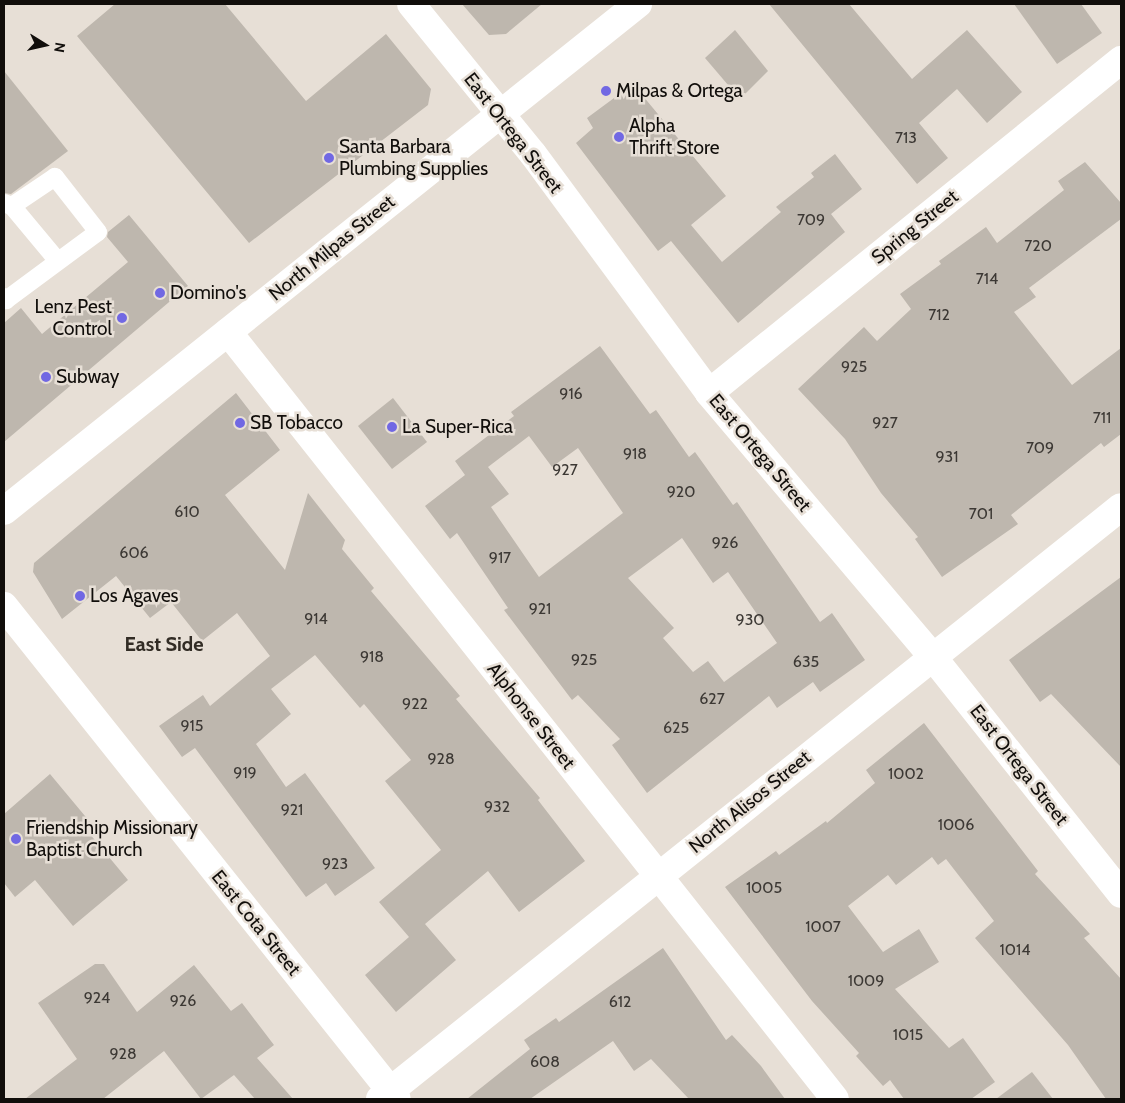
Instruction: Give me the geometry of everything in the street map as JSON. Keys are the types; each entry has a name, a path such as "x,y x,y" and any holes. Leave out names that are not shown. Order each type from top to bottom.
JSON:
{"street":[{"name":"East Ortega Street","path":"411,4 498,113 710,393 932,656 1121,894"},
{"name":"North Milpas Street","path":"4,511 498,113 638,4"},
{"name":"Spring Street","path":"710,393 1121,60"},
{"name":"Alphonse Street","path":"228,332 835,1099"},
{"name":"North Alisos Street","path":"389,1096 932,656 1121,507"},
{"name":"East Cota Street","path":"4,606 389,1096"}],"lane":[{"path":"4,297 6,300 57,260 98,232 55,177 8,205 57,260"}],"building":[{"path":"115,4 225,4 306,101 386,34 431,89 428,105 249,243 77,36"},
{"path":"462,4 542,4 506,34 489,35"},
{"path":"769,4 849,4 912,79 967,30 1022,92 987,123 957,89 919,123 948,158 917,184"},
{"path":"1014,4 1081,4 1102,33 1057,64"},
{"path":"735,30 768,71 740,99 705,58"},
{"path":"4,71 68,151 11,194 4,193"},
{"path":"633,84 726,196 691,225 722,262 781,212 776,207 814,177 811,173 835,154 862,189 831,214 845,232 738,323 671,241 658,251 576,143 593,128 587,118"},
{"path":"1085,162 1121,203 1121,219 1029,288 1036,297 1014,312 1072,385 1121,348 1121,434 1104,447 1101,443 1011,515 1018,524 942,577 915,539 918,537 881,493 845,439 798,389 864,327 877,341 911,309 900,294 941,264 939,261 986,227 997,243 1064,190 1058,181"},
{"path":"129,215 188,286 4,442 4,323 21,308 42,334 128,262 107,237 108,232"},
{"path":"600,346 650,414 656,410 689,457 695,452 733,505 737,502 820,622 832,613 865,660 820,692 813,682 777,708 769,696 647,793 612,745 620,739 578,695 572,700 504,610 508,608 457,533 450,539 425,506 465,475 455,461 514,416 511,412","holes":["529,436 552,467 578,448 623,513 539,577 491,507 509,494 488,467","682,538 713,583 728,572 777,643 724,682 708,661 693,672 663,638 674,628 628,578"]},
{"path":"236,393 280,450 225,495 285,570 308,493 345,540 342,549 374,588 371,591 460,696 456,699 540,798 538,800 585,861 519,912 488,871 425,924 456,960 396,1012 365,975 409,937 379,902 441,850 385,781 411,760 364,704 360,708 315,655 271,689 291,714 256,744 286,787 305,773 375,868 335,896 326,883 306,897 195,748 182,757 159,726 203,695 210,706 270,656 237,613 202,641 171,602 150,618 116,576 62,619 33,572 34,563"},
{"path":"393,398 427,442 392,469 358,426"},
{"path":"1121,577 1121,767 1051,694 1040,702 1009,660"},
{"path":"924,723 1038,871 1035,874 1090,934 1084,938 1121,979 1121,1099 1106,1099 1068,1045 975,938 994,921 946,859 938,865 932,857 896,885 888,875 848,906 883,952 919,929 939,962 895,989 949,1048 963,1038 995,1082 971,1099 904,1099 890,1080 883,1086 856,1056 859,1053 812,1001 725,887 776,851 779,855 826,821 827,823 875,783 866,770"},
{"path":"50,774 95,828 89,833 128,880 73,926 35,880 15,897 4,883 4,814"},
{"path":"663,948 726,1040 732,1035 761,1066 785,1099 689,1099 651,1059 634,1071 613,1041 530,1099 467,1099 530,1049 524,1040 556,1018 559,1022"},
{"path":"95,964 104,964 137,1012 194,965 231,1011 242,1003 274,1045 257,1058 293,1099 255,1099 234,1075 201,1099 164,1051 103,1099 25,1099 77,1059 38,1003"},
{"path":"1032,1072 1053,1099 996,1099"}],"place":[{"name":"Milpas & Ortega","path":"606,91"},
{"name":"Alpha Thrift Store","path":"619,137"},
{"name":"Santa Barbara Plumbing Supplies","path":"329,158"},
{"name":"Domino's","path":"160,293"},
{"name":"Lenz Pest Control","path":"122,318"},
{"name":"Subway","path":"46,377"},
{"name":"SB Tobacco","path":"240,423"},
{"name":"La Super-Rica","path":"392,427"},
{"name":"Los Agaves","path":"80,596"},
{"name":"Friendship Missionary Baptist Church","path":"16,839"}],"district":[{"name":"East Side","path":"164,644"}]}
